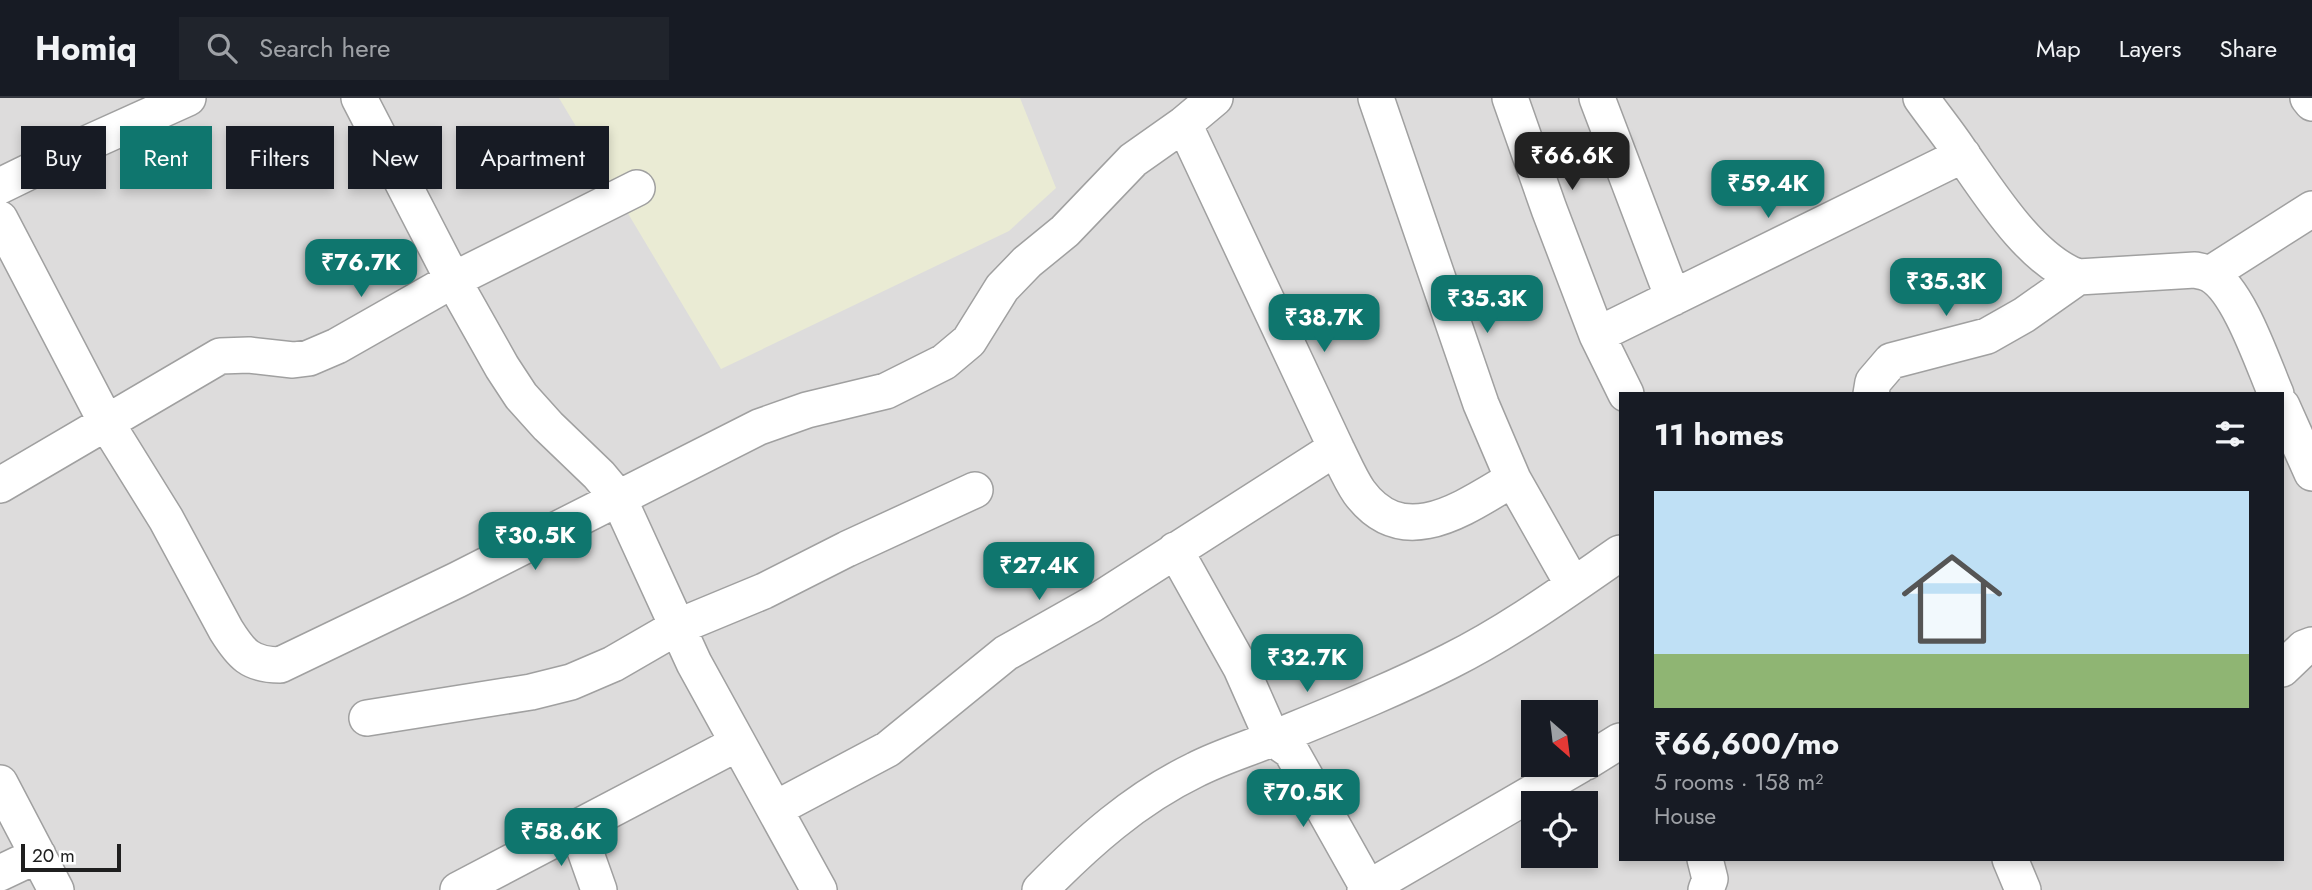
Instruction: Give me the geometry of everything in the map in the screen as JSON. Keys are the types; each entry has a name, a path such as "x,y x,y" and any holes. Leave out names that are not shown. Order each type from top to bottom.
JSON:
{"street":[{"path":"0,186 188,98"},
{"path":"359,98 453,280 502,367 548,426 599,475 619,499 677,627 820,890"},
{"path":"0,219 107,424 166,519 226,630 250,659 262,665 280,665 619,499 759,427 807,410 886,391 944,362 969,341 1002,288 1027,262 1065,231 1133,160 1215,98"},
{"path":"1376,98 1473,382 1513,479 1573,585"},
{"path":"1510,98 1597,335 1625,392"},
{"path":"1597,98 1673,298"},
{"path":"1920,98 2026,239 2064,272 2078,277 2195,270 2210,274 2220,282 2233,299 2275,392"},
{"path":"2308,98 2312,103"},
{"path":"1184,124 1359,492 1380,513 1402,522 1427,521 1452,514 1513,479"},
{"path":"1597,335 1963,155"},
{"path":"0,485 220,356 249,355 293,360 309,358 337,346 453,280 637,188"},
{"path":"2210,274 2312,209"},
{"path":"1871,392 1873,382 1891,360 1987,336 2024,315 2078,277"},
{"path":"2284,416 2290,444 2312,472"},
{"path":"775,809 888,749 1006,653 1091,605 1336,448"},
{"path":"367,718 520,694 571,682 613,664 677,627 764,591 975,490"},
{"path":"1175,550 1241,668 1272,738 1291,751 1366,889 1559,777"},
{"path":"1040,890 1108,826 1156,791 1195,769 1451,661 1492,638 1619,554"},
{"path":"2284,667 2304,648 2312,645"},
{"path":"1598,755 1619,742"},
{"path":"458,890 738,743"},
{"path":"0,783 56,890"},
{"path":"577,828 599,890"},
{"path":"0,873 37,855"},
{"path":"1706,861 1710,879 1706,890"},
{"path":"2011,861 2023,890"}],"shaded area":[{"path":"0,98 2312,98 2312,890 0,890"}],"green space":[{"path":"559,98 1020,98 1056,188 1009,231 721,369 609,182 609,126 576,126"}]}
